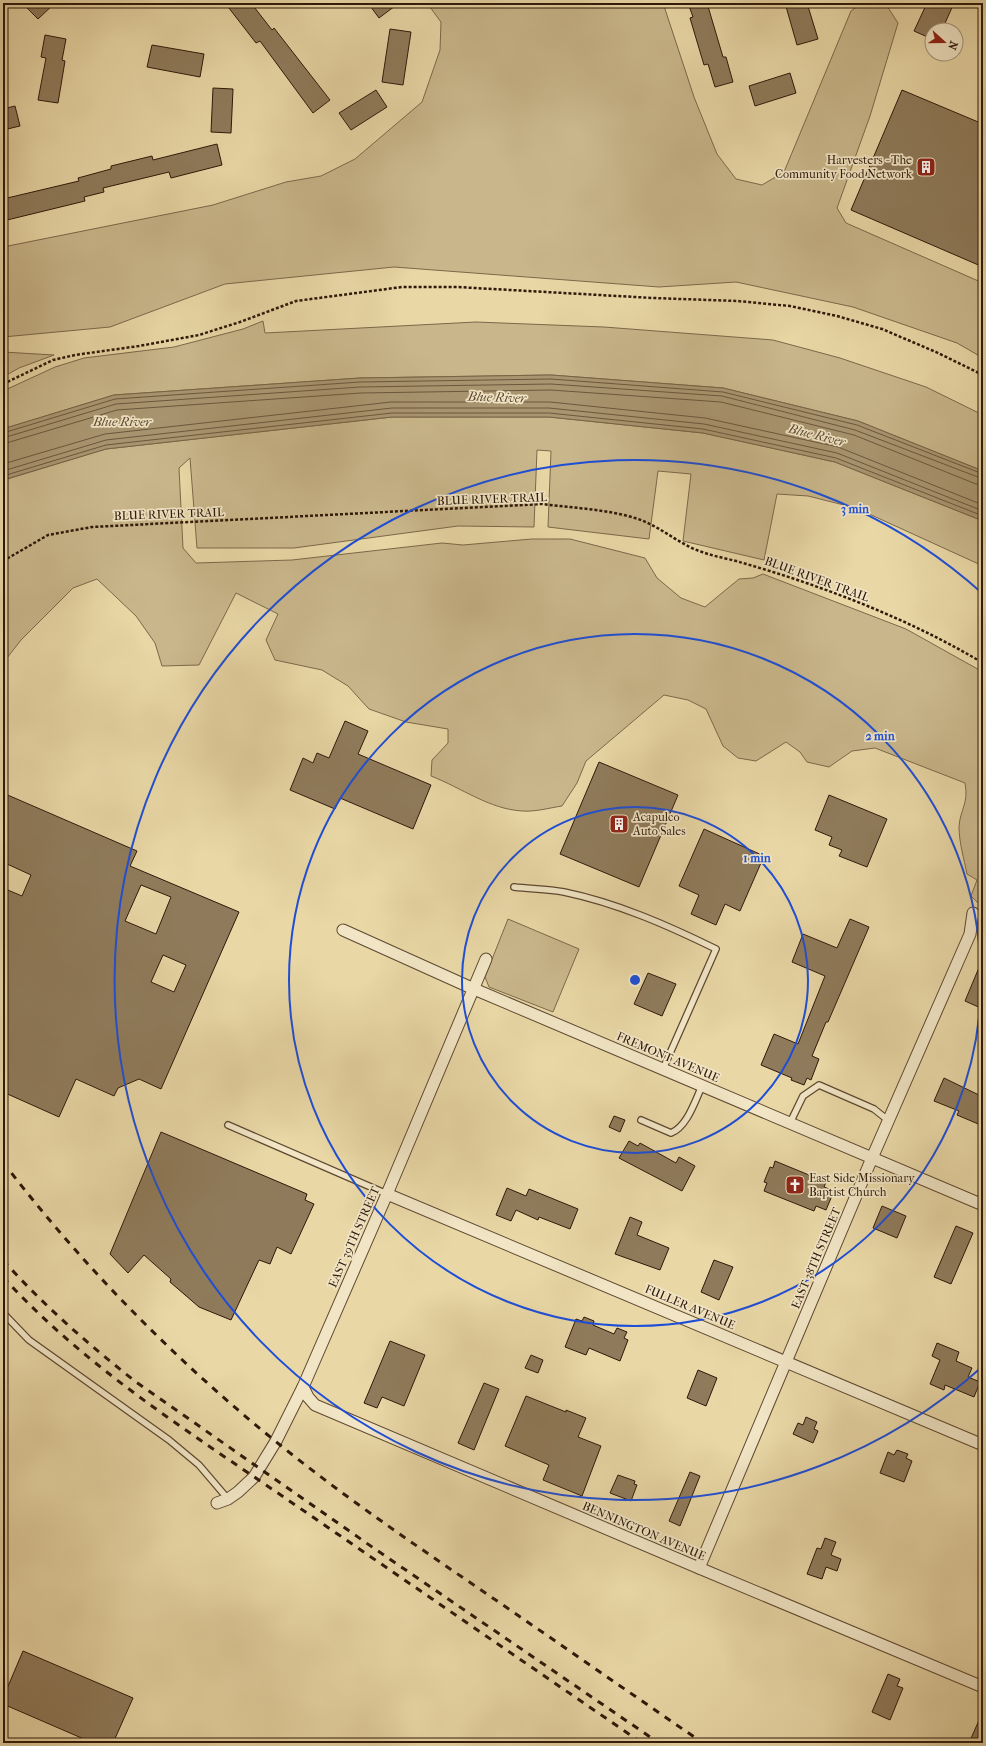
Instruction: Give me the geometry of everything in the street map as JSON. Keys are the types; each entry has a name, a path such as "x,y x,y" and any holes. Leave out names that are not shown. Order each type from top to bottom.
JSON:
{"street":[{"name":"EAST 38TH STREET","path":"699,1568 872,1158 970,934 973,913"},
{"name":"FREMONT AVENUE","path":"343,930 702,1086 983,1205"},
{"name":"EAST 39TH STREET","path":"217,1503 228,1499 238,1492 254,1477 276,1441 303,1387 486,960"},
{"name":"FULLER AVENUE","path":"387,1194 983,1445"},
{"name":"BENNINGTON AVENUE","path":"303,1387 308,1397 315,1405 983,1687"}],"lane":[{"path":"514,888 562,892 603,902 663,924 716,949 663,1069"},
{"path":"790,1123 803,1096 819,1085 874,1108 889,1121"},
{"path":"641,1120 671,1133 677,1131 682,1125 702,1086"},
{"path":"228,1125 387,1194"},
{"path":"3,1313 29,1340 175,1445 199,1465 228,1499"}],"path":[{"path":"3,384 53,360 75,355 139,346 199,335 240,322 296,301 402,287 441,287 737,301 790,306 837,316 882,329 936,352 983,375"},
{"name":"BLUE RIVER TRAIL","path":"3,561 48,535 92,526 542,504 606,512 636,518 655,526 673,538 701,552 743,563 803,582 876,610 957,647 983,663"}],"shaded area":[{"path":"427,3 663,3 694,97 717,154 736,179 762,185 784,172 851,11 862,3 885,3 898,23 870,116 837,208 846,223 983,283 983,358 957,343 853,307 736,282 659,287 394,267 225,284 110,327 3,337 3,247 213,205 286,182 321,176 355,159 422,102 440,50 441,22"},
{"path":"263,321 265,333 476,322 604,327 773,340 840,358 926,387 983,415 983,471 858,421 723,388 551,375 360,378 114,395 3,430 3,391 55,367 84,358 174,347 243,329"},
{"path":"3,352 54,355 19,368 3,377"},
{"path":"392,417 549,417 703,433 835,462 983,521 983,566 856,508 808,496 777,494 764,560 683,541 691,474 658,471 649,539 548,527 551,451 537,450 534,527 458,526 294,548 197,548 190,458 179,468 183,548 196,563 292,560 442,543 463,545 532,539 570,539 645,558 657,578 681,598 705,607 739,579 753,578 763,574 906,629 983,672 983,908 971,896 977,880 967,874 960,839 959,827 966,796 965,783 875,748 852,751 829,767 807,762 800,752 786,742 756,761 738,758 723,746 706,709 688,700 664,695 586,761 577,783 562,806 522,811 487,802 431,776 432,760 448,743 448,729 406,722 369,709 348,686 322,670 275,660 266,640 278,614 236,593 199,665 162,666 155,643 136,616 97,579 73,588 21,640 3,663 4,480 106,449"},
{"path":"508,919 579,949 553,1012 489,987 485,977"}],"water":[{"name":"Blue River","path":"551,375 723,388 858,421 983,471 983,521 835,462 703,433 549,417 392,417 106,449 3,480 3,430 114,395 360,378"}],"building":[{"path":"22,3 55,3 38,19"},
{"path":"225,3 251,3 272,30 274,28 330,100 313,113 260,41 256,43"},
{"path":"368,3 399,3 379,18"},
{"path":"688,3 707,3 723,57 726,57 733,82 715,87 708,64 704,65 690,18 693,17"},
{"path":"785,3 807,3 818,39 797,45"},
{"path":"927,3 954,3 946,22 924,22 924,35 914,31"},
{"path":"390,29 411,32 403,85 382,82"},
{"path":"45,35 66,39 62,60 65,61 58,103 38,100 46,58 41,57"},
{"path":"152,45 204,54 200,77 147,67"},
{"path":"790,73 796,93 755,106 749,86"},
{"path":"213,88 233,89 231,133 211,132"},
{"path":"376,90 387,107 351,130 339,113"},
{"name":"Harvesters - The Community Food Network","path":"902,90 983,124 983,267 851,210"},
{"path":"15,106 20,126 3,130 3,109"},
{"path":"217,144 222,165 171,178 169,172 103,188 104,192 84,197 85,201 3,221 3,199 79,181 78,178 111,169 111,166 152,156 153,160"},
{"path":"345,721 368,731 358,754 431,785 413,829 340,798 335,809 290,790 303,758 313,763 317,753 329,758"},
{"name":"Acapulco Auto Sales","path":"599,762 678,795 639,887 560,854"},
{"path":"3,793 137,851 130,866 239,912 161,1089 139,1079 118,1088 114,1096 76,1079 59,1117 3,1092 3,888 22,896 31,875 5,863 7,857 3,855","holes":["141,885 171,897 156,934 125,921","163,955 186,965 174,992 151,982"]},
{"path":"829,795 887,819 867,867 839,856 842,850 829,845 832,837 815,830"},
{"path":"704,829 764,856 740,911 725,904 716,925 691,914 699,895 679,886"},
{"path":"850,919 869,927 812,1056 819,1059 811,1080 807,1078 804,1085 791,1080 792,1078 761,1065 774,1034 798,1044 825,976 792,962 803,934 837,948"},
{"path":"983,958 983,1009 965,1001"},
{"path":"648,973 676,984 662,1016 634,1004"},
{"path":"944,1078 983,1097 983,1126 957,1115 959,1111 934,1101"},
{"path":"614,1116 625,1120 620,1132 609,1127"},
{"path":"161,1132 307,1194 305,1200 314,1204 291,1254 277,1247 270,1264 259,1260 231,1320 199,1307 170,1282 171,1279 144,1255 128,1273 110,1254"},
{"path":"629,1141 638,1146 640,1143 676,1163 679,1157 695,1166 682,1191 619,1158"},
{"name":"East Side Missionary Baptist Church","path":"775,1161 826,1182 824,1187 834,1191 826,1210 816,1206 814,1211 764,1191 767,1183 764,1182 770,1167 773,1168"},
{"path":"507,1188 526,1196 529,1189 578,1209 570,1229 539,1217 538,1220 516,1210 511,1221 496,1215"},
{"path":"882,1206 906,1216 897,1238 873,1228"},
{"path":"630,1217 642,1222 637,1235 669,1248 660,1270 615,1254"},
{"path":"956,1226 973,1233 951,1284 934,1277"},
{"path":"714,1260 733,1267 719,1300 701,1292"},
{"path":"584,1317 594,1321 593,1325 614,1334 617,1328 627,1332 624,1338 628,1340 620,1361 589,1348 586,1355 565,1347 576,1319 582,1321"},
{"path":"390,1341 425,1355 404,1406 382,1397 377,1408 364,1403"},
{"path":"937,1343 959,1352 956,1361 972,1368 968,1377 980,1382 974,1397 945,1385 944,1390 930,1384 940,1360 932,1356"},
{"path":"531,1355 543,1360 538,1373 525,1368"},
{"path":"698,1370 717,1378 706,1406 687,1398"},
{"path":"484,1383 499,1389 474,1450 458,1443"},
{"path":"526,1396 566,1412 566,1410 586,1418 578,1437 601,1446 582,1496 543,1480 549,1465 505,1446"},
{"path":"806,1417 817,1422 814,1429 818,1431 813,1443 793,1434 798,1423 803,1425"},
{"path":"897,1450 908,1454 906,1458 912,1461 904,1482 880,1473 888,1452 894,1455"},
{"path":"690,1472 700,1476 680,1526 669,1521"},
{"path":"618,1475 635,1481 634,1484 637,1485 631,1501 610,1493"},
{"path":"825,1538 836,1542 831,1555 841,1559 837,1571 826,1567 822,1579 807,1574 817,1548 821,1549"},
{"path":"23,1651 133,1698 113,1743 93,1743 3,1704 3,1698"},
{"path":"888,1674 900,1679 897,1686 903,1688 890,1720 872,1712"},
{"path":"983,1711 983,1743 969,1743"}],"railway":[{"path":"3,1162 71,1245 145,1324 184,1362 266,1433 308,1467 373,1515 703,1743"},
{"path":"3,1260 18,1277 66,1324 136,1382 375,1549 659,1743"},
{"path":"3,1277 34,1309 68,1340 103,1369 176,1423 642,1743"}],"place":[{"name":"Harvesters - The Community Food Network","path":"926,167"},
{"name":"Acapulco Auto Sales","path":"619,824"},
{"name":"East Side Missionary Baptist Church","path":"795,1185"}]}
